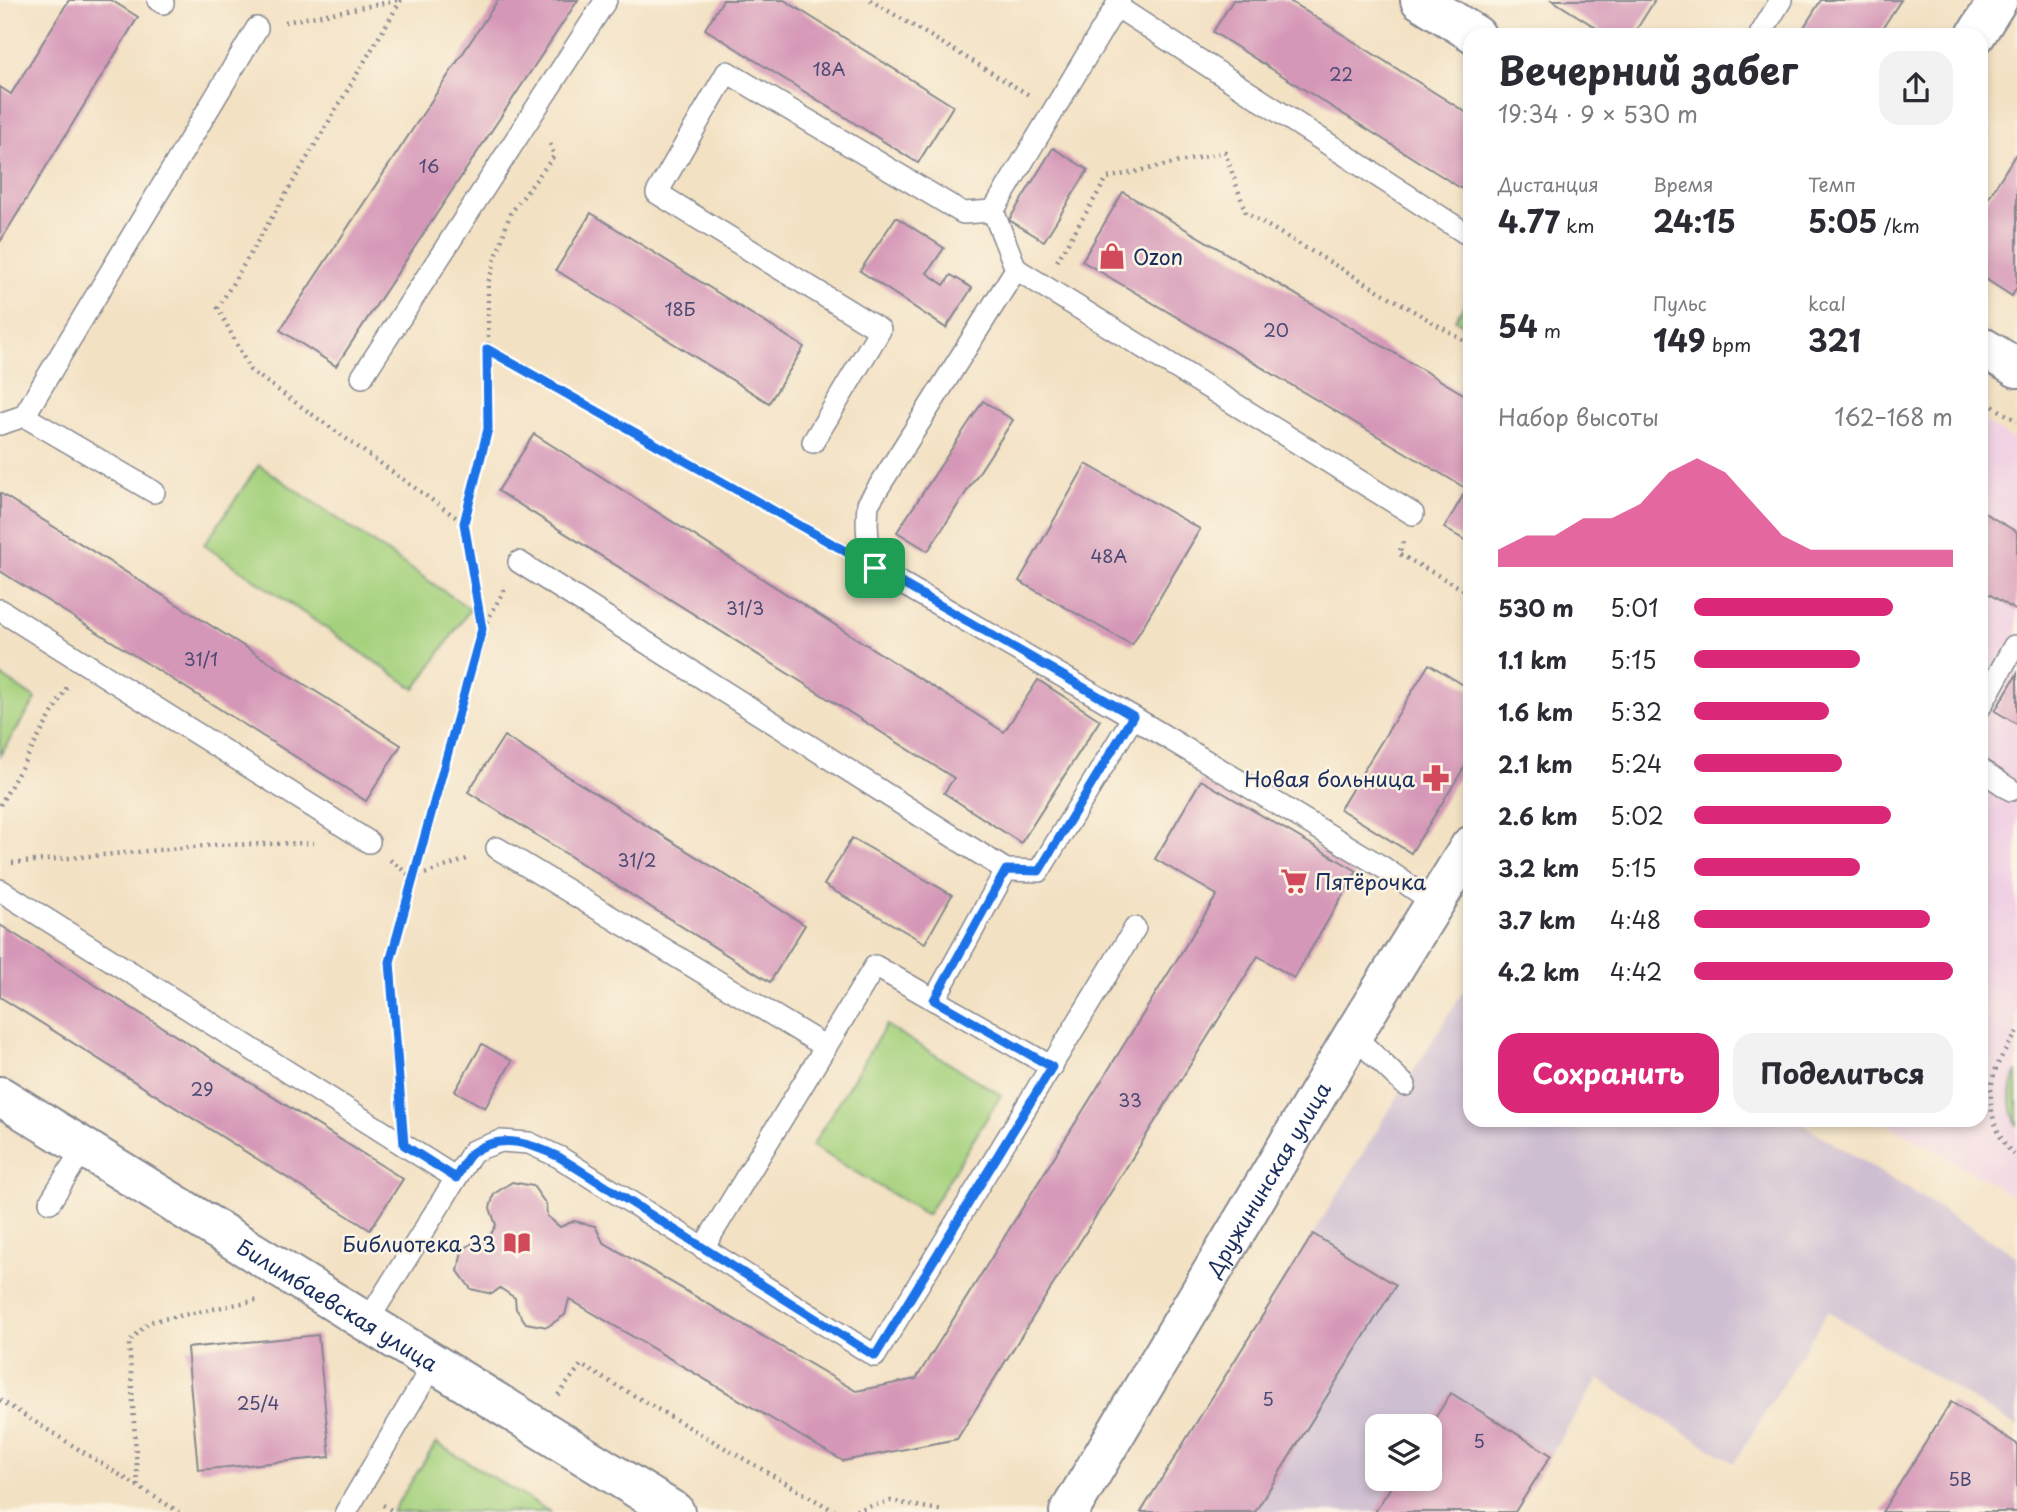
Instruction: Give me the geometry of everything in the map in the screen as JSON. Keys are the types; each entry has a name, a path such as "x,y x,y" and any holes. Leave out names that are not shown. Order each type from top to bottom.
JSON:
{"street":[{"path":"1420,0 1465,28"},
{"path":"1980,28 1998,0"},
{"path":"1988,350 2016,366"},
{"name":"Дружининская улица","path":"1069,1512 1353,1035 1463,857"},
{"name":"Билимбаевская улица","path":"4,1107 84,1147 675,1512"}],"lane":[{"path":"362,376 606,0"},
{"path":"1764,28 1781,0"},
{"path":"993,211 1118,3 1463,231"},
{"path":"0,424 24,416 257,28"},
{"path":"813,442 880,330 657,193 727,72 963,213 993,211"},
{"path":"993,211 1016,269 1413,514"},
{"path":"1016,269 869,504 866,527 868,548 875,568 1133,716 1384,869 1434,903"},
{"path":"24,416 154,492"},
{"path":"519,562 1006,870 1039,871 1133,716"},
{"path":"0,610 369,842"},
{"path":"1988,693 2014,646"},
{"path":"1988,775 2011,790"},
{"path":"497,848 825,1047"},
{"path":"934,1000 1006,870"},
{"path":"0,890 456,1178"},
{"path":"367,1322 473,1151 501,1141 529,1143 559,1157 875,1356 1135,928"},
{"path":"703,1248 875,966 1052,1067"},
{"path":"1353,1035 1405,1085"},
{"path":"50,1202 84,1147"},
{"path":"346,1512 434,1363"}],"path":[{"path":"257,28 400,0"},
{"path":"400,0 218,308 250,370 464,523"},
{"path":"870,0 1054,110"},
{"path":"482,629 464,523 488,429 488,283 510,214 554,156 539,104"},
{"path":"1042,286 1107,178 1225,152 1246,213 1463,340"},
{"path":"487,349 875,568"},
{"path":"1988,403 2017,421"},
{"path":"1413,514 1399,554 1463,589"},
{"path":"404,1145 390,962 482,629 519,562"},
{"path":"0,805 82,662"},
{"path":"0,864 215,845 369,842 413,878"},
{"path":"413,878 497,848"},
{"path":"2017,1032 1997,1065 1992,1091 1997,1129 2017,1158"},
{"path":"138,1486 129,1342 149,1322 270,1298"},
{"path":"554,1401 581,1365 836,1512"},
{"path":"0,1400 179,1512"},
{"path":"849,1512 891,1501 944,1511"}],"shaded area":[{"path":"1988,424 2017,442 2017,1198 1894,1127 1988,1127"},
{"path":"1463,991 1463,1127 1807,1127 2017,1256 2017,1427 1828,1311 1734,1463 1598,1379 1515,1512 1141,1512"}],"green space":[{"path":"1463,307 1463,325 1455,320"},
{"path":"259,465 470,609 415,689 204,545"},
{"path":"0,675 36,699 0,755"},
{"path":"886,1025 1001,1095 927,1215 812,1146"},
{"path":"2017,1071 2017,1126 2011,1098"},
{"path":"436,1443 550,1512 392,1512"}],"building":[{"path":"69,0 111,0 138,17 0,242 0,87 11,94"},
{"path":"498,0 578,0 336,366 280,330"},
{"path":"723,0 784,0 953,106 918,163 705,29"},
{"path":"1233,0 1288,0 1463,111 1463,190 1213,32"},
{"path":"1552,0 1655,0 1637,28 1597,28"},
{"path":"1821,0 1901,0 1883,28 1803,28"},
{"path":"1053,148 1088,170 1044,241 1009,220"},
{"path":"2017,152 2017,287 2012,296 1988,281 1988,199"},
{"path":"1123,192 1463,394 1463,487 1082,261"},
{"path":"591,213 804,347 769,403 556,270"},
{"path":"896,217 944,248 927,273 944,285 951,275 972,288 946,328 860,271"},
{"path":"983,401 1013,420 928,551 897,532"},
{"path":"534,434 1004,732 1038,680 1100,720 1021,843 944,793 954,778 498,491"},
{"path":"1086,464 1200,529 1132,645 1019,581"},
{"path":"0,493 401,745 366,801 0,571"},
{"path":"1463,496 1463,539 1444,528"},
{"path":"1988,515 2017,532 2017,611 1988,593"},
{"path":"1429,664 1463,685 1463,769 1411,853 1340,809"},
{"path":"2017,674 2017,724 1995,711"},
{"path":"504,736 805,925 770,982 468,792"},
{"path":"1201,780 1357,871 1294,978 1258,956 957,1439 843,1461 569,1299 565,1315 547,1327 526,1323 516,1309 515,1298 500,1288 492,1294 471,1289 458,1271 462,1250 490,1236 496,1225 490,1208 494,1194 512,1182 533,1186 546,1204 547,1216 560,1227 574,1221 595,1226 603,1242 856,1391 916,1379 1217,895 1155,859"},
{"path":"852,838 952,895 925,943 824,885"},
{"path":"0,925 403,1179 370,1230 0,997"},
{"path":"482,1044 512,1061 485,1108 455,1091"},
{"path":"1313,1234 1396,1285 1255,1512 1141,1512"},
{"path":"318,1335 330,1457 198,1470 187,1348"},
{"path":"1451,1393 1551,1455 1515,1512 1375,1512 1388,1491 1442,1491 1442,1414 1438,1414"},
{"path":"1951,1402 2017,1444 2017,1512 1882,1512"}],"place":[{"name":"Ozon","path":"1112,256"},
{"name":"Новая больница","path":"1436,778"},
{"name":"Пятёрочка","path":"1294,881"},
{"name":"Библиотека 33","path":"517,1243"}],"route":[{"path":"487,349 875,568 1133,716 1039,871 1006,870 934,1000 1052,1067 875,1356 559,1157 529,1143 501,1141 473,1151 456,1178 404,1145 390,962 482,629 464,523 488,429 487,349"}]}
